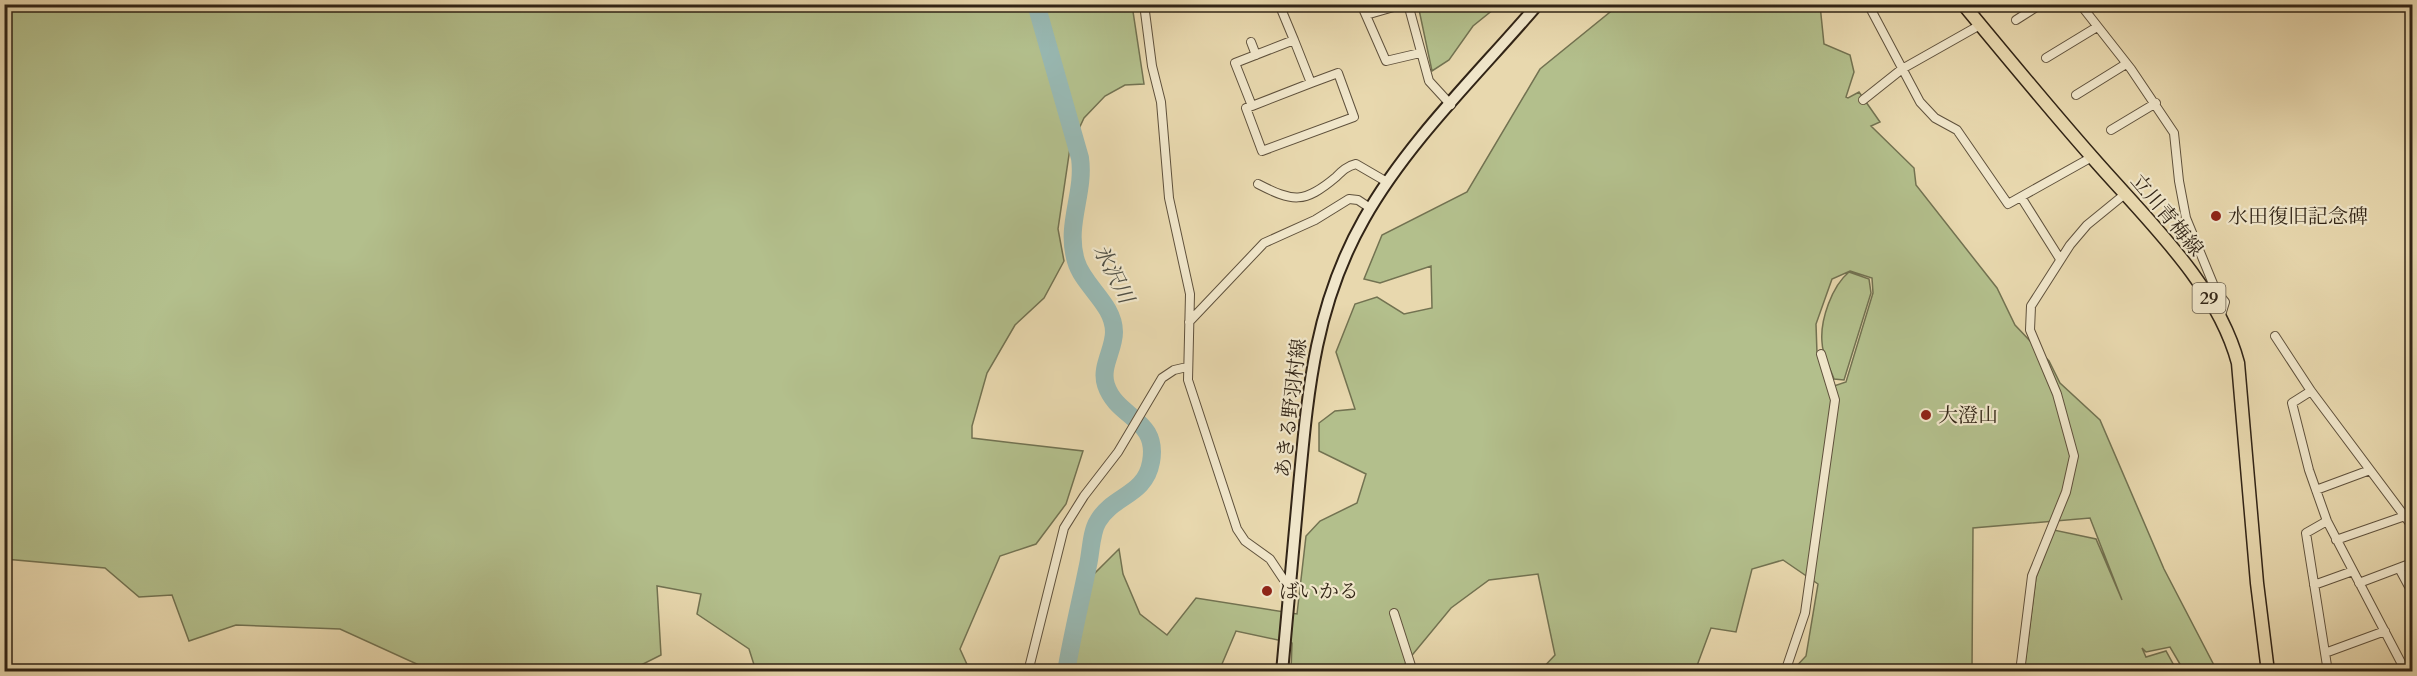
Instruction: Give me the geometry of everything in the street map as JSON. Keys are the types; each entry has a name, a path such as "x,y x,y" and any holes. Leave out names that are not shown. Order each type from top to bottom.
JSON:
{"main road":[{"name":"あきる野羽村線","path":"1282,672 1314,353 1339,269 1370,208 1387,182 1538,4"},
{"name":"立川青梅線","path":"1963,4 2172,250 2221,315 2232,339 2238,363 2257,583 2268,672"}],"street":[{"path":"1144,4 1152,66 1161,102 1167,187 1189,287 1188,380 1237,529 1245,541 1270,559 1290,589"},
{"path":"1279,4 1311,83"},
{"path":"1361,4 1386,61 1420,53"},
{"path":"1366,15 1406,4 1432,86 1451,105"},
{"path":"1868,4 1920,102 1935,118 1957,130 2008,204 2092,157"},
{"path":"2016,20 2041,4"},
{"path":"2080,4 2156,103 2174,133 2178,181 2186,218 2216,291 2225,302 2221,315"},
{"path":"1863,100 1902,69 1980,25"},
{"path":"2046,58 2097,27"},
{"path":"1252,106 1235,63 1294,40"},
{"path":"1251,42 1256,55"},
{"path":"2076,95 2126,64"},
{"path":"1338,73 1354,117 1262,151 1246,108 1252,106 1338,73"},
{"path":"2111,130 2156,103"},
{"path":"1258,184 1286,198 1307,197 1328,184 1349,165 1356,164 1387,182"},
{"path":"2020,672 2034,569 2066,492 2074,456 2057,394 2030,330 2031,306 2060,259 2087,225 2125,194"},
{"path":"2021,197 2060,259"},
{"path":"1189,321 1264,243 1316,220 1349,199 1358,200 1370,208"},
{"path":"2275,336 2311,391 2412,526"},
{"path":"1785,672 1805,613 1835,400 1821,354"},
{"path":"1028,672 1065,528 1138,419 1162,378 1174,370 1187,367"},
{"path":"2311,391 2292,403 2316,490 2336,540 2406,672"},
{"path":"2316,490 2370,470"},
{"path":"2336,540 2405,516"},
{"path":"2327,521 2306,533 2328,672"},
{"path":"2359,583 2412,564"},
{"path":"2399,568 2412,592"},
{"path":"2314,585 2353,571"},
{"path":"1394,613 1413,672"},
{"path":"2325,653 2385,631"}],"green space":[{"path":"1418,4 1499,5 1473,26 1449,60 1432,71"},
{"path":"1620,4 1820,5 1824,44 1850,55 1854,72 1846,97 1859,92 1880,122 1871,126 1914,168 1916,185 1997,288 2015,325 2049,361 2060,383 2100,420 2164,569 2217,671 2184,671 2170,647 2146,652 2142,648 2146,657 2166,651 2177,671 2024,671 2036,577 2054,530 2096,539 2122,600 2090,518 1973,528 1972,671 1792,671 1806,656 1818,584 1783,560 1752,569 1736,632 1711,628 1695,671 1540,671 1555,655 1538,574 1489,580 1451,608 1399,671 1291,671 1292,643 1236,631 1219,671 1062,672 1090,578 1119,549 1123,574 1140,614 1167,635 1196,598 1297,614 1306,536 1320,521 1357,503 1366,474 1319,451 1319,423 1335,411 1355,409 1336,352 1355,304 1377,297 1404,314 1432,308 1431,266 1380,283 1364,279 1382,235 1467,192 1540,69","holes":["1850,271 1872,278 1873,293 1846,382 1828,388 1817,353 1816,324 1832,279"]},
{"path":"4,5 1132,5 1144,84 1125,85 1105,96 1084,118 1070,148 1058,229 1064,261 1044,298 1015,325 987,373 972,426 972,438 1083,451 1066,504 1036,544 1000,556 960,649 970,671 756,671 749,649 697,614 701,594 657,586 661,655 639,666 638,671 432,671 340,629 236,625 189,641 172,595 139,597 105,568 5,559"},
{"path":"1849,272 1869,279 1871,293 1844,380 1834,379 1823,351 1822,333 1825,314 1832,294"}],"waterway":[{"name":"氷沢川","path":"1036,4 1080,158 1080,184 1073,235 1076,261 1113,322 1113,339 1105,372 1106,385 1111,396 1143,427 1152,447 1148,473 1142,482 1104,512 1096,526 1066,672"}],"place":[{"name":"水田復旧記念碑","path":"2216,216"},
{"name":"大澄山","path":"1926,415"},
{"name":"ばいかる","path":"1267,591"}]}
